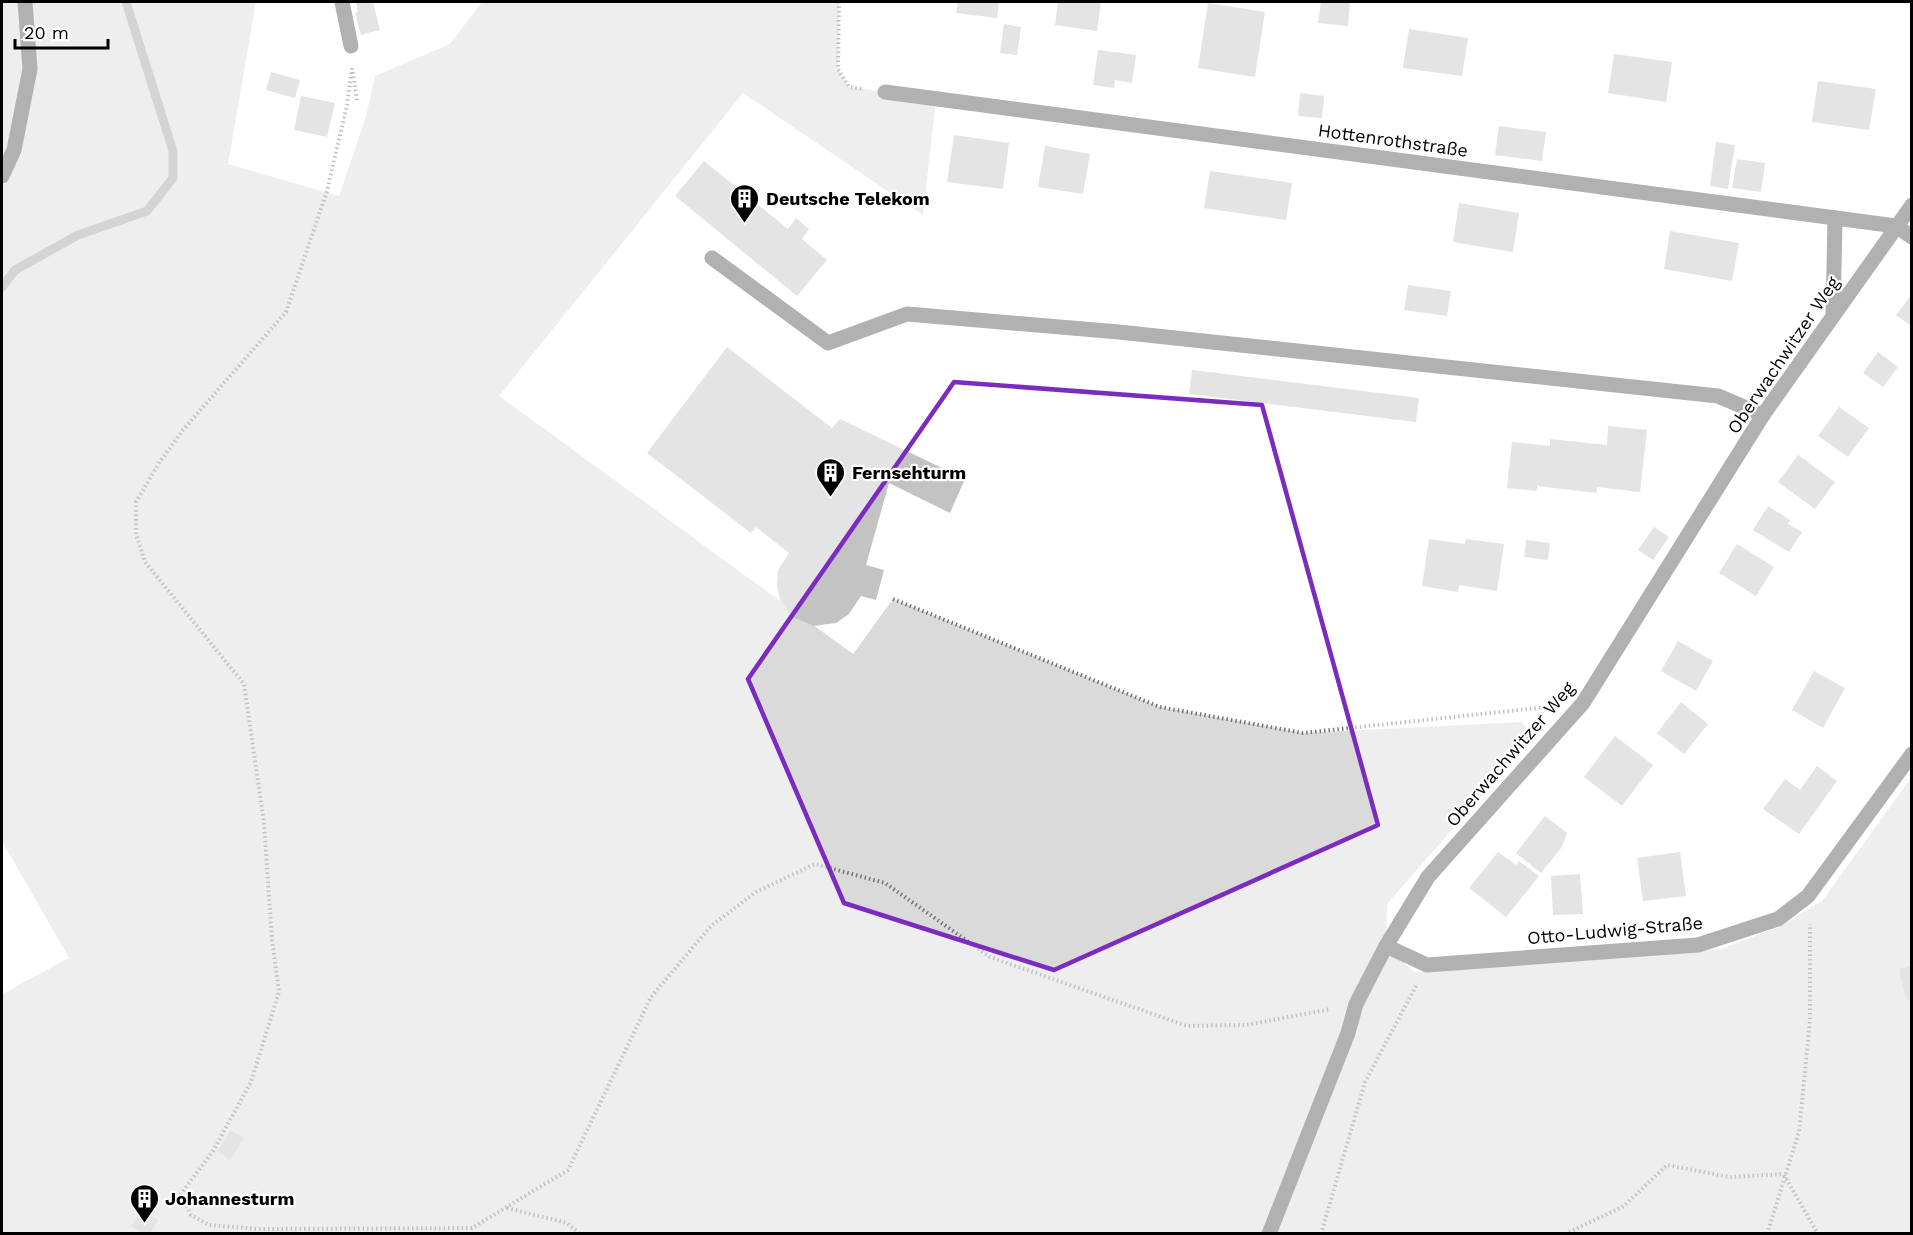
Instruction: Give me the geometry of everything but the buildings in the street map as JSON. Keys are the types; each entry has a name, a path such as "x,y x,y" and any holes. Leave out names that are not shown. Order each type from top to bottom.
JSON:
{"street":[{"path":"2,176 14,150 30,69 25,2"},
{"path":"342,2 351,46"},
{"name":"Hottenrothstraße","path":"885,92 1896,226"},
{"name":"Oberwachwitzer Weg","path":"1269,1233 1348,1033 1356,1004 1386,946 1428,877 1583,703 1763,415 1911,205"},
{"path":"1833,316 1834,218"},
{"path":"1896,226 1911,237"},
{"path":"712,258 828,343 907,314 1119,332 1718,396 1763,415"},
{"name":"Otto-Ludwig-Straße","path":"1386,946 1427,965 1698,945 1778,919 1809,896 1911,754"}],"path":[{"path":"839,2 838,69 849,87"},
{"path":"351,46 357,101"},
{"path":"352,67 347,105 327,191 286,312 183,430 159,463 136,502 136,534 145,562 244,684 264,823 272,940 279,992 250,1082 213,1151 181,1194 191,1215 199,1222 259,1229 472,1228 568,1170 651,997 711,926 756,892 815,864 885,883 990,957 1187,1026 1246,1025 1356,1004"},
{"path":"893,599 1160,707 1303,733 1583,703"},
{"path":"1767,1233 1799,1132 1810,1020 1812,947 1809,896"},
{"path":"1321,1233 1365,1082 1427,965"},
{"path":"1565,1233 1624,1206 1667,1165 1730,1177 1784,1174"},
{"path":"1784,1174 1818,1233"},
{"path":"506,1208 567,1223 580,1233"}],"highlighted area":[{"path":"954,382 1262,405 1378,825 1054,970 844,903 748,679"}],"shaded area":[{"path":"2,2 256,2 228,164 339,196 366,116 375,76 450,44 482,2 839,2 838,69 849,87 936,99 923,215 743,93 499,396 853,654 893,599 1160,707 1303,733 1522,722 1533,737 1387,904 1386,946 1414,972 1721,949 1781,926 1822,901 1911,778 1911,1233 2,1233 2,994 69,958 2,841"}],"waterway":[{"path":"2,287 15,270 78,235 147,211 173,178 173,151 126,2"}],"place":[{"name":"Deutsche Telekom","path":"745,224"},
{"name":"Fernsehturm","path":"831,498"},
{"name":"Johannesturm","path":"144,1224"}]}
